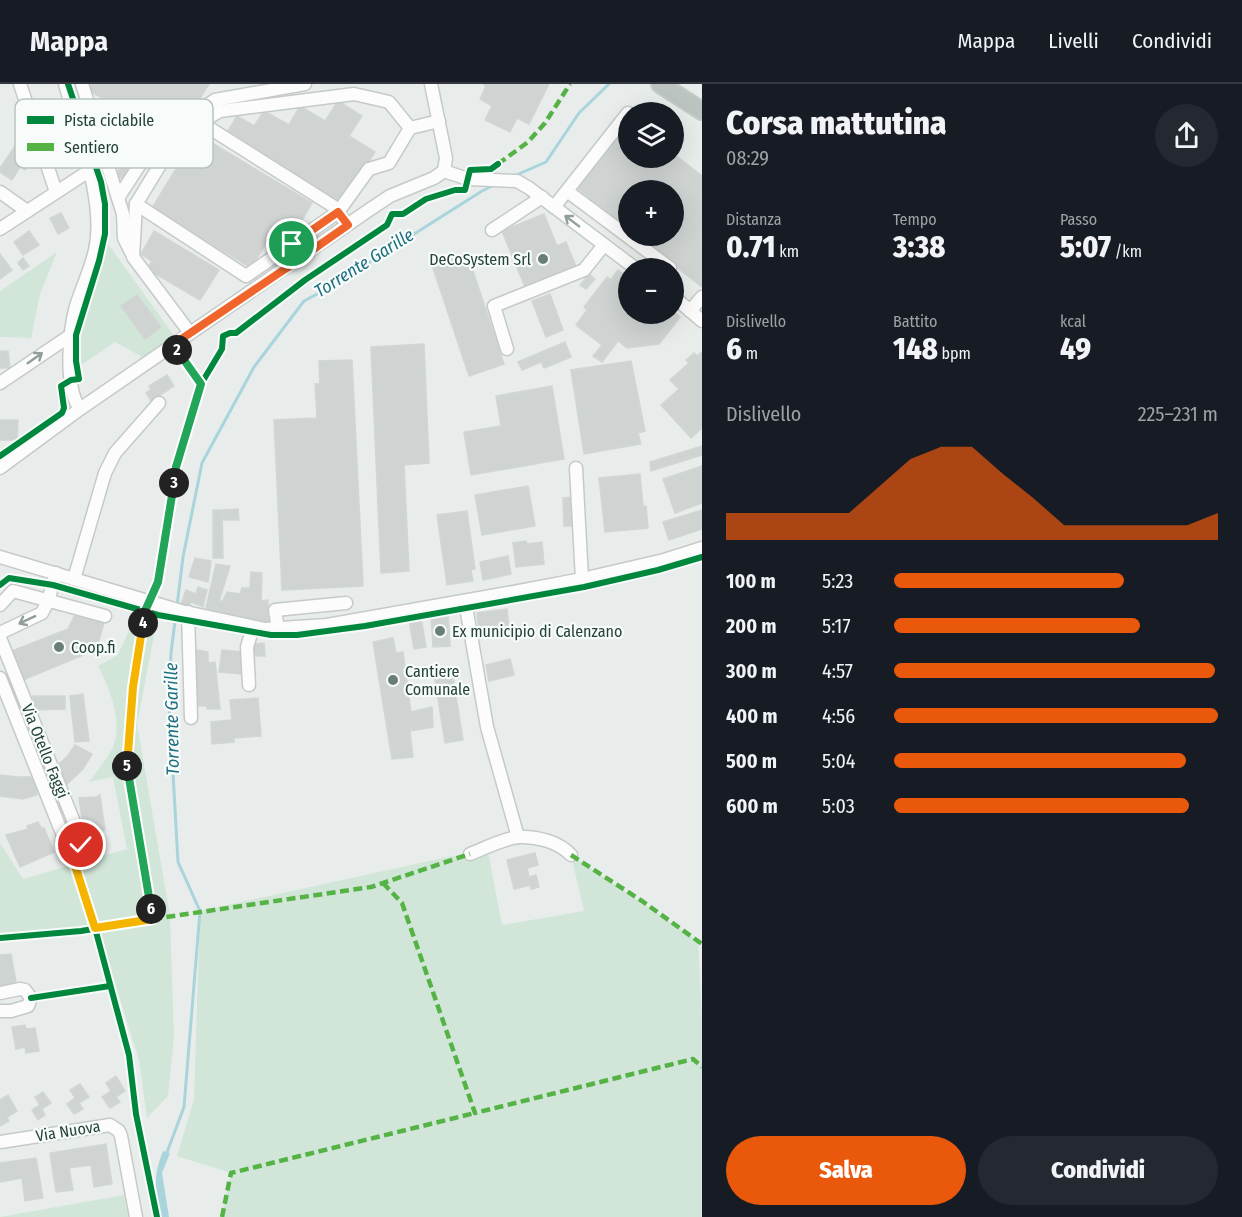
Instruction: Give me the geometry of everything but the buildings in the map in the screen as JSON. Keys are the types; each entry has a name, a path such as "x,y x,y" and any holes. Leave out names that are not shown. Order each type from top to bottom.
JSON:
{"highway":[{"path":"660,84 702,111"}],"street":[{"path":"20,84 25,99"},
{"path":"65,84 69,99"},
{"path":"81,84 86,99"},
{"path":"213,101 305,84"},
{"path":"0,468 80,409 390,196 434,178 444,171 446,158 431,84"},
{"path":"213,115 220,111 354,94 389,102 410,128"},
{"path":"136,204 246,276 338,212 369,169 389,163 410,128 439,121"},
{"path":"554,207 618,126"},
{"path":"213,130 333,206 348,225"},
{"path":"48,168 56,192"},
{"path":"80,409 71,380 71,334 76,307 97,239 94,188 88,168"},
{"path":"108,168 123,214 124,238 133,257 190,333"},
{"path":"118,198 138,168"},
{"path":"133,257 136,204 158,168"},
{"path":"0,229 89,171"},
{"path":"444,171 468,179 491,178 517,181 530,188 622,258"},
{"path":"567,190 656,258"},
{"path":"0,192 27,211"},
{"path":"492,230 542,197"},
{"path":"507,349 494,306 584,270 604,245"},
{"path":"690,311 702,297"},
{"path":"684,306 702,321"},
{"path":"0,383 71,334"},
{"path":"74,579 105,473 115,453 159,403"},
{"path":"576,468 582,579"},
{"path":"0,557 185,612 253,627 278,629 327,626 582,579 664,560 702,548"},
{"path":"0,569 23,565"},
{"path":"0,633 42,613 56,573"},
{"path":"0,606 13,591 105,616"},
{"path":"465,601 487,727 518,837"},
{"path":"278,629 275,610 346,603"},
{"path":"185,612 191,718"},
{"path":"249,685 247,647 253,627"},
{"name":"Via Otello Faggi","path":"0,638 82,842 80,847 68,849 0,678"},
{"name":"Via Otello Faggi","path":"8,698 21,693"},
{"path":"470,854 518,837 545,840 562,846 570,855"},
{"path":"0,993 20,989 25,990 31,998 28,1006 11,1011 0,1011"},
{"name":"Via Nuova","path":"0,1142 111,1125 122,1136 136,1217"}],"green space":[{"path":"106,241 175,337 146,359 115,342 77,368 79,333"},
{"path":"57,252 40,294 31,338 0,337 0,291"},
{"path":"138,610 158,615 137,724 170,916 174,1038 168,1096 147,1118 139,1060 95,928 145,919 0,938 0,843 23,879 127,849 113,777 89,782 113,747 117,727 111,695 98,666 118,655"},
{"path":"480,850 488,851 502,925 584,911 571,855 698,941 702,1020 702,1217 221,1217 231,1173 177,1156 194,1099 200,911"},
{"path":"124,1195 128,1217 0,1217"}],"water":[{"path":"163,1151 170,1153 162,1173 169,1217 161,1217 157,1191 157,1169"}],"waterway":[{"name":"Torrente Garille","path":"514,176 546,162 579,113 609,84"},
{"name":"Torrente Garille","path":"177,606 183,557 202,463 254,367 304,301 494,185"},
{"name":"Torrente Garille","path":"166,1155 184,1107 200,911 178,862 169,703 171,653 176,613"}],"marked path":[{"path":"498,164 528,142 545,123 570,84"},
{"path":"153,919 371,887 470,854"},
{"path":"571,855 642,901 702,944"},
{"path":"383,883 402,903 475,1113 693,1059 702,1067"},
{"path":"222,1217 231,1173 475,1113"}],"cycle path":[{"path":"68,84 73,99"},
{"path":"0,938 81,931 153,919 127,772 133,687 145,611 158,582 176,467 201,384 222,349 223,336 236,333 305,280 387,225 392,214 403,214 426,199 455,190 465,190 470,170 491,169 498,164"},
{"path":"0,456 62,413 64,408 61,386 71,380 79,379 76,335 105,234 105,204 96,168"},
{"path":"0,585 9,578 53,585 158,615 271,635 297,635 365,626 584,587 702,557"},
{"path":"70,850 95,928 129,1055 136,1114 157,1217"},
{"path":"31,998 110,986"}],"place":[{"name":"DeCoSystem Srl","path":"543,259"},
{"name":"Ex municipio di Calenzano","path":"440,631"},
{"name":"Coop.fi","path":"59,647"},
{"name":"Cantiere Comunale","path":"393,680"}],"route":[{"path":"81,845 70,850 95,928 153,919 127,772 128,741 133,687 145,611 158,582 176,467 201,384 174,344 348,225 338,212 292,244"}]}
